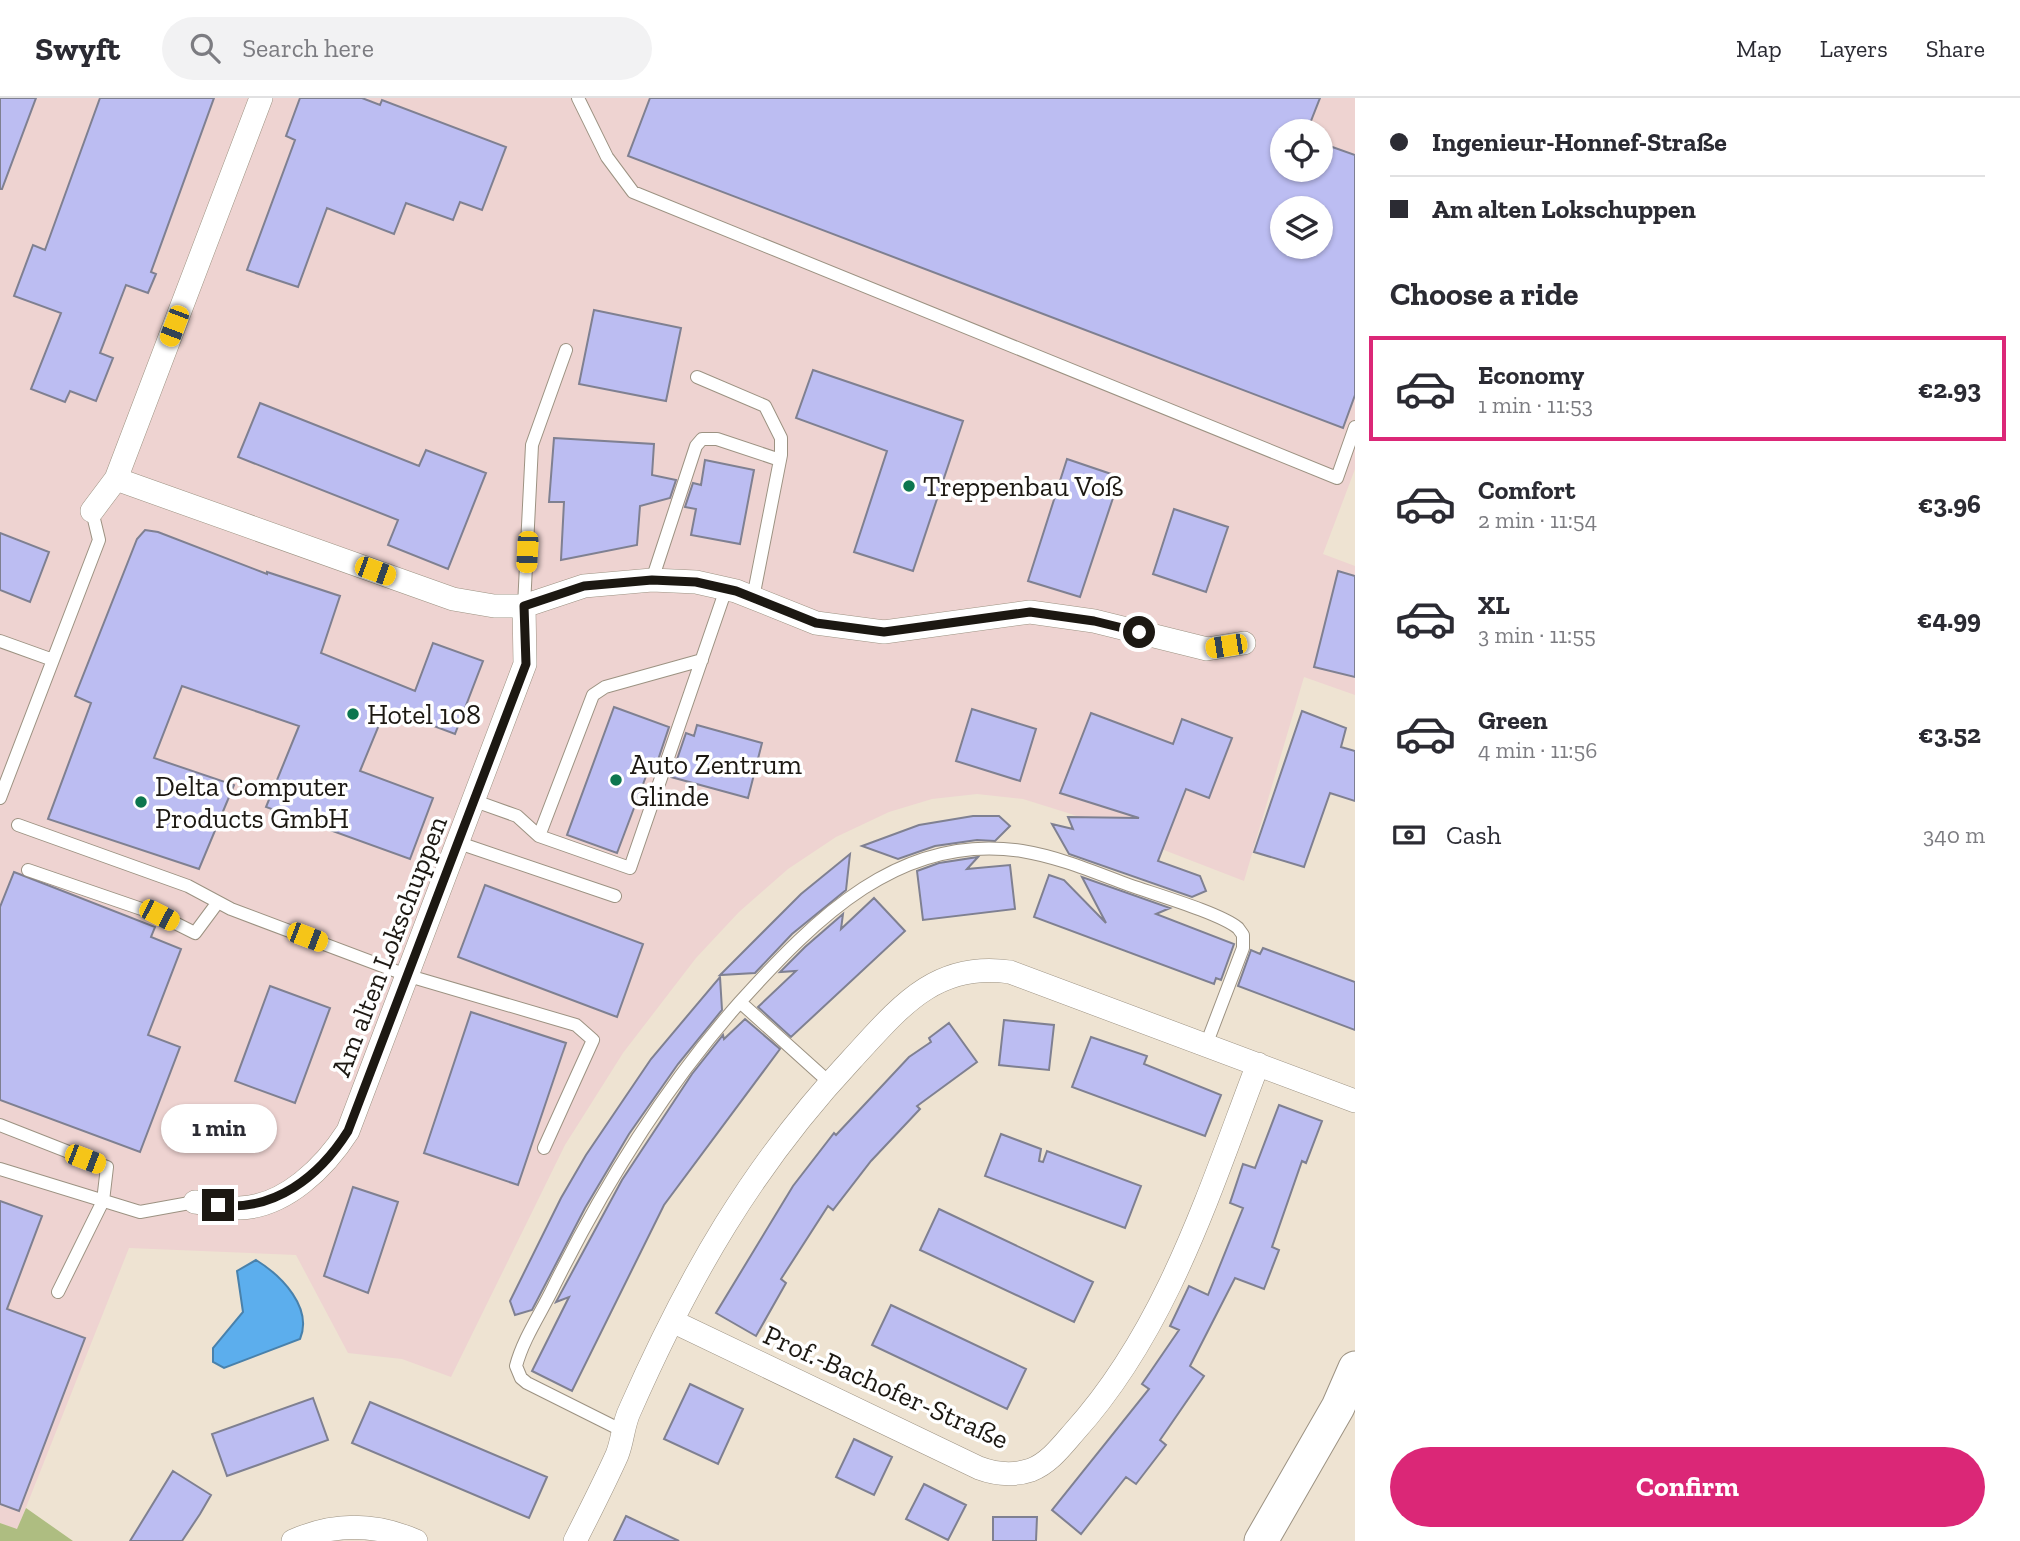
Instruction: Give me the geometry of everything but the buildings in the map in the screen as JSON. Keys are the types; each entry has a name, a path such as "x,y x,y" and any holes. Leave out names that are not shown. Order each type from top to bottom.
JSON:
{"street":[{"path":"92,510 116,479 261,98"},
{"path":"116,479 453,599 494,606 524,606 584,586 652,580 696,582 753,598 816,623 884,632 1030,612 1094,621 1208,649 1244,643"},
{"name":"Am alten Lokschuppen","path":"195,1202 240,1208 270,1202 301,1183 334,1154 360,1109 526,664 524,606"},
{"path":"575,1541 617,1454 629,1410 672,1321 713,1242 743,1194 790,1129 889,1019 918,993 942,979 969,971 997,970 1024,976 1355,1101"},
{"name":"Prof.-Bachofer-Straße","path":"672,1321 979,1468 999,1474 1031,1470 1049,1460 1094,1408 1153,1319 1191,1239 1258,1065"},
{"path":"1261,1541 1338,1407 1355,1368"},
{"path":"293,1541 321,1531 348,1527 376,1529 416,1541"}],"lane":[{"path":"578,98 607,157 633,192 1336,478 1355,427"},
{"path":"524,606 532,445 566,350"},
{"path":"696,377 765,406 781,438 780,460 753,598"},
{"path":"652,580 696,446 702,439 717,439 780,460"},
{"path":"0,798 99,540 92,510"},
{"path":"475,801 517,816 539,836 630,868 726,589"},
{"path":"0,641 53,660"},
{"path":"539,836 593,695 606,687 702,660"},
{"path":"18,825 188,887 218,902 409,976 576,1025 593,1040 544,1148"},
{"path":"459,843 615,897"},
{"path":"623,1431 527,1383 519,1374 517,1362 576,1242 618,1165 678,1077 740,1002 817,923 872,880 903,865 952,851 1020,850 1070,863 1238,928 1242,935 1242,948 1206,1045"},
{"path":"28,870 159,915 195,933 218,902"},
{"path":"740,1002 830,1083"},
{"path":"0,1125 107,1167 103,1200 58,1292"},
{"path":"0,1169 140,1212 195,1202"}],"shaded area":[{"path":"0,98 1355,98 1355,469 1323,554 1355,566 1355,695 1304,677 1244,881 1071,814 1023,799 977,794 932,799 889,812 836,837 788,869 739,912 696,958 623,1053 565,1145 451,1377 402,1359 348,1353 296,1255 129,1248 17,1530 0,1523"}],"green space":[{"path":"26,1508 73,1541 0,1541 0,1523 17,1529"}],"water":[{"path":"256,1260 276,1275 293,1294 302,1316 300,1339 224,1368 213,1362 213,1348 243,1312 237,1271"}],"place":[{"name":"Treppenbau Voß","path":"909,486"},
{"name":"Hotel 108","path":"353,714"},
{"name":"Auto Zentrum Glinde","path":"616,780"},
{"name":"Delta Computer Products GmbH","path":"141,802"}],"route":[{"path":"218,1205 240,1208 270,1202 301,1183 334,1154 360,1109 526,664 524,606 584,586 652,580 696,582 736,591 816,623 884,632 1030,612 1094,621 1139,632"}]}
